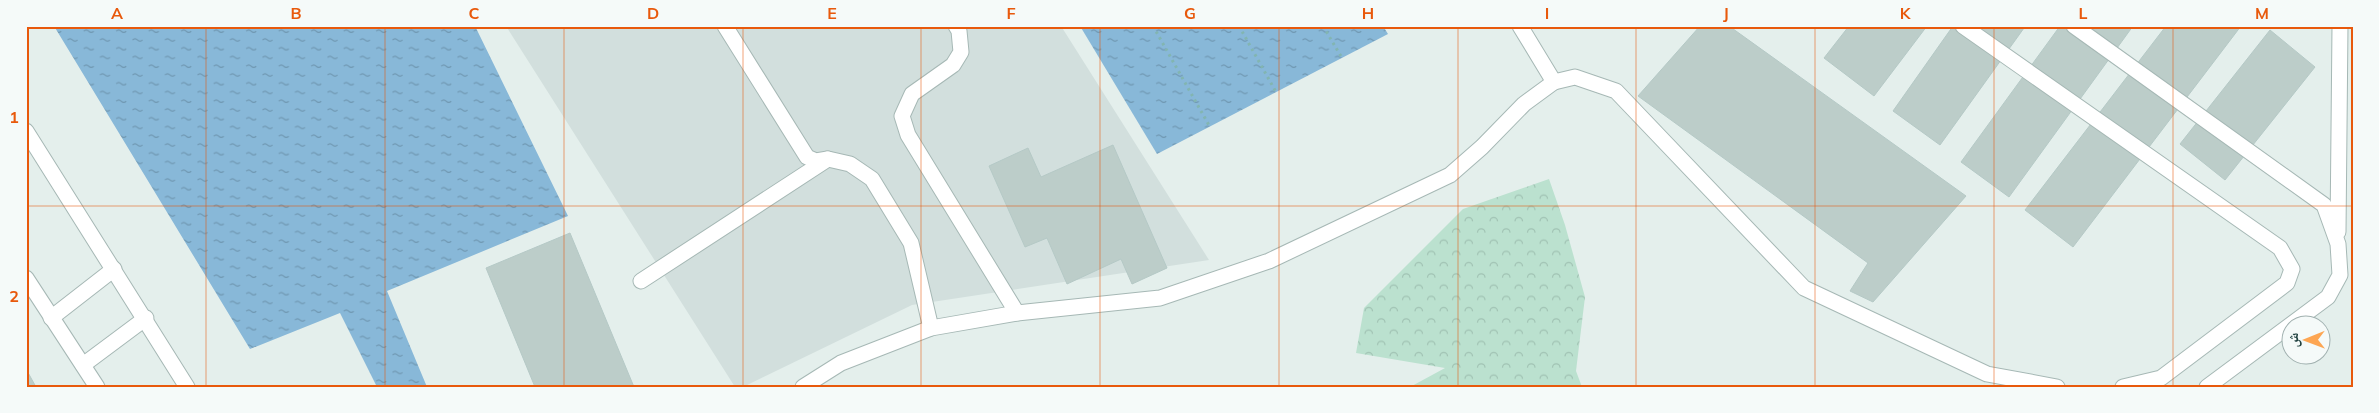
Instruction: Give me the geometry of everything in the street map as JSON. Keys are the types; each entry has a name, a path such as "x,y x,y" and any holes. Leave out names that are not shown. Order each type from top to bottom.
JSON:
{"street":[{"path":"725,26 807,157 816,161 828,159 850,164 872,179 911,243 931,328"},
{"path":"956,26 959,31 961,52 953,65 912,94 902,116 908,135 1017,313"},
{"path":"1520,26 1554,82"},
{"path":"1963,26 2280,248 2292,269 2287,283 2161,378 2123,387"},
{"path":"2074,26 2324,205 2338,244"},
{"path":"2208,387 2328,297 2340,275 2338,244 2340,26"},
{"path":"803,387 841,363 931,328 1017,313 1160,298 1269,261 1450,175 1482,147 1524,104 1554,82 1575,77 1616,92 1804,288 1987,374 2057,387"},
{"path":"26,131 146,318 187,387"},
{"path":"641,281 828,159"},
{"path":"51,318 114,269"},
{"path":"26,278 97,387"},
{"path":"83,364 146,318"}],"path":[{"path":"1153,26 1210,127"},
{"path":"1238,26 1276,92"},
{"path":"1323,26 1342,58"}],"shaded area":[{"path":"506,26 1061,26 1209,260 912,305 743,387 735,387"}],"green space":[{"path":"1549,179 1565,225 1585,297 1576,371 1582,387 1410,387 1445,368 1356,353 1364,308 1463,209"}],"water":[{"path":"54,26 475,26 568,216 387,291 427,387 377,387 340,313 250,349"},
{"path":"1080,26 1383,26 1388,34 1157,154"}],"building":[{"path":"1700,26 1729,26 1966,196 1873,302 1850,291 1868,263 1638,96"},
{"path":"1849,26 1927,26 1874,96 1824,58"},
{"path":"1953,26 2024,28 1940,145 1893,111"},
{"path":"2060,26 2133,26 2009,197 1961,162"},
{"path":"2166,26 2241,26 2073,247 2025,210"},
{"path":"2270,30 2315,67 2225,180 2180,144"},
{"path":"1113,145 1167,268 1132,284 1121,259 1067,284 1047,238 1025,247 989,166 1028,148 1041,177"},
{"path":"570,233 634,387 535,387 486,268"},
{"path":"26,369 36,387 26,387"}]}
